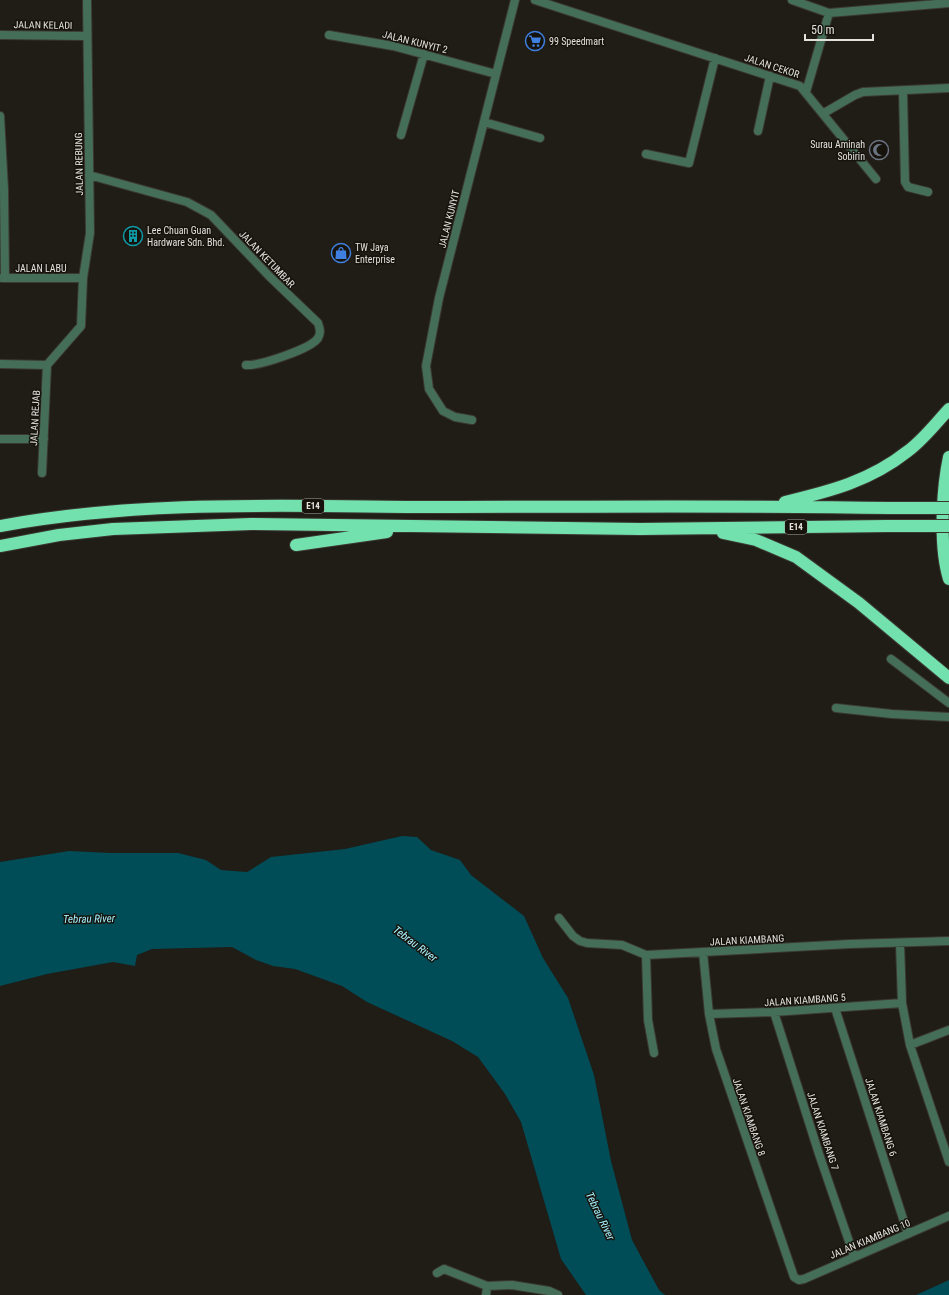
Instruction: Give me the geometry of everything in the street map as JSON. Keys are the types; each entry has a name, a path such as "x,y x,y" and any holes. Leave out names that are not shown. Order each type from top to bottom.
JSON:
{"highway":[{"path":"768,506 832,490 862,480 909,450 949,409"},
{"path":"949,457 944,489 944,549 949,579"},
{"name":"E14","path":"0,526 58,516 116,510 253,506 768,506 949,508"},
{"name":"E14","path":"0,546 59,535 144,527 251,524 424,527 704,528 949,526"},
{"path":"296,545 424,527"},
{"path":"704,528 756,540 796,557 859,603 949,678"}],"street":[{"name":"JALAN REBUNG","path":"47,364 81,326 83,278 90,233 87,0"},
{"name":"JALAN KUNYIT","path":"472,420 455,417 443,411 430,389 426,366 439,298 515,0"},
{"name":"JALAN CEKOR","path":"535,0 800,86 824,113 876,179"},
{"path":"795,0 829,13 949,3"},
{"path":"878,9 880,0"},
{"path":"806,92 829,13"},
{"name":"JALAN KELADI","path":"0,35 87,36"},
{"name":"JALAN KUNYIT 2","path":"329,35 393,46 496,74"},
{"path":"401,135 424,54"},
{"path":"646,154 689,163 716,58"},
{"path":"758,131 770,76"},
{"path":"824,113 863,92 949,88"},
{"path":"903,91 905,182 908,187 928,192"},
{"path":"0,116 3,278"},
{"path":"484,122 540,138"},
{"name":"JALAN KETUMBAR","path":"89,175 187,202 211,215 270,277 318,323 320,330 318,337 310,344 273,359 246,365"},
{"name":"JALAN LABU","path":"3,278 83,278"},
{"path":"0,364 47,364"},
{"name":"JALAN REJAB","path":"42,473 47,364"},
{"path":"0,439 44,439"},
{"path":"891,659 949,703"},
{"path":"836,708 892,714 949,717"},
{"path":"559,918 573,936 580,941 587,943 622,944 646,955 648,1020 654,1053"},
{"name":"JALAN KIAMBANG","path":"646,955 949,941"},
{"path":"900,943 902,1003 910,1045 949,1162"},
{"name":"JALAN KIAMBANG 8","path":"703,952 709,1014 716,1049 739,1120 794,1277 799,1280"},
{"name":"JALAN KIAMBANG 5","path":"709,1014 774,1012 902,1003"},
{"name":"JALAN KIAMBANG 6","path":"835,1008 908,1234"},
{"name":"JALAN KIAMBANG 7","path":"774,1012 819,1154 854,1256"},
{"path":"910,1045 949,1030"},
{"name":"JALAN KIAMBANG 10","path":"799,1280 949,1216"},
{"path":"437,1273 444,1269 487,1286 512,1285 549,1291 558,1295"},
{"path":"486,1295 487,1286"}],"water":[{"name":"Tebrau River","path":"402,836 417,837 431,850 460,860 471,875 524,916 543,958 568,998 594,1075 611,1161 632,1240 659,1290 665,1295 586,1295 561,1259 521,1122 505,1094 478,1057 452,1041 367,1002 342,986 295,969 273,966 256,960 232,947 152,949 137,955 135,966 113,962 47,974 0,986 0,862 69,851 111,853 178,853 206,860 221,870 247,872 271,857 345,849"},
{"path":"949,1280 949,1295 916,1295"}],"place":[{"name":"99 Speedmart","path":"535,41"},
{"name":"Surau Aminah Sobirin","path":"879,150"},
{"name":"Lee Chuan Guan Hardware Sdn. Bhd.","path":"133,236"},
{"name":"TW Jaya Enterprise","path":"341,253"}]}
